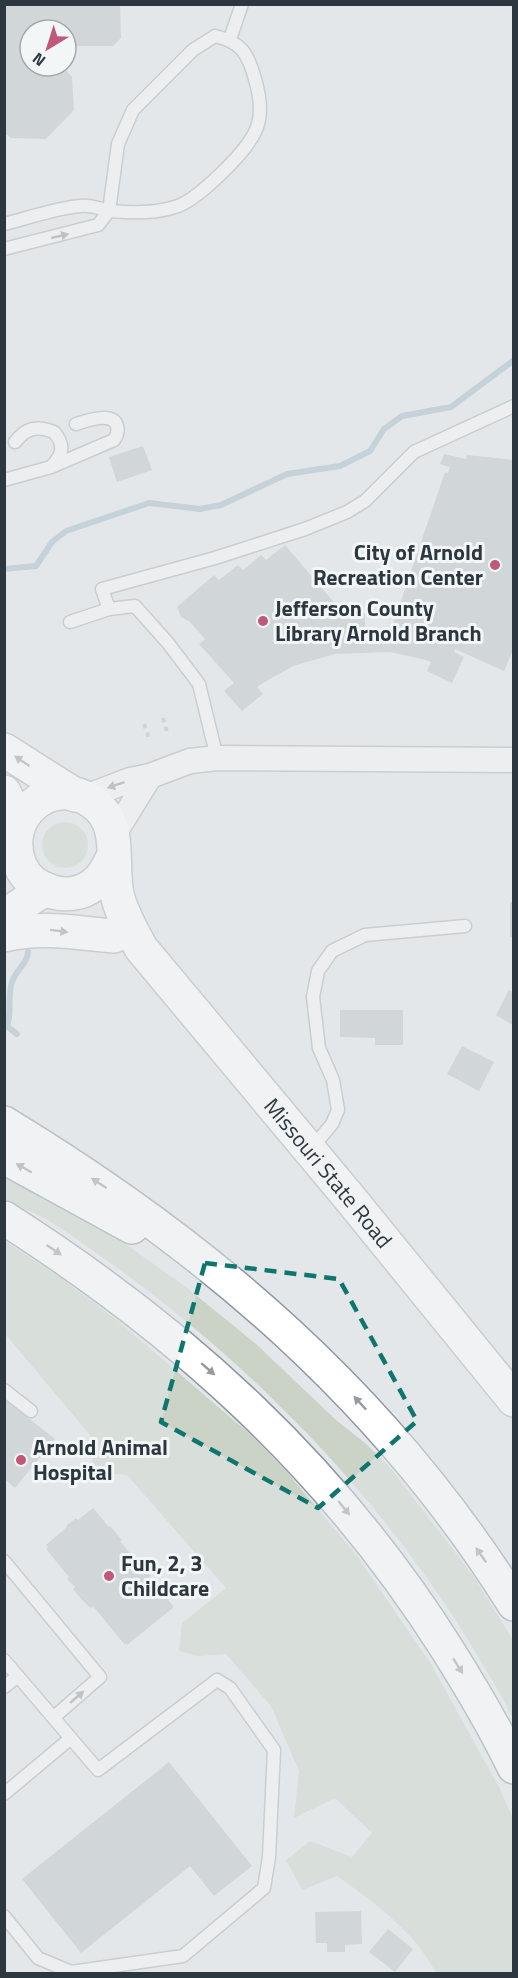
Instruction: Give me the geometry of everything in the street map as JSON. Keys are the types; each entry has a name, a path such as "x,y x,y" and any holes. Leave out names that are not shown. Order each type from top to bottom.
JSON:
{"main road":[{"path":"4,750 102,811 111,824 114,845 106,873 92,887 73,894 50,891 36,885 22,871 15,853 4,792"},
{"path":"13,835 27,810 37,802 55,795 79,796"},
{"name":"Missouri State Road","path":"114,845 116,893 128,942"},
{"path":"4,916 50,891"},
{"name":"Missouri State Road","path":"50,891 128,942 310,1150 513,1400"},
{"path":"4,934 50,929 128,942"},
{"path":"4,1123 110,1190 224,1275 309,1351 368,1412 410,1461 456,1519 513,1604"},
{"path":"4,1157 224,1275"},
{"path":"4,1218 112,1291 173,1339 229,1387 336,1497 377,1548 428,1619 469,1684 513,1767"}],"street":[{"path":"79,796 150,776 190,761 217,758 513,760"},
{"path":"114,845 150,776"}],"lane":[{"path":"230,39 242,4"},
{"path":"4,224 80,206 95,206 109,211 153,212 178,207 202,191 246,146 256,131 261,99 249,58 230,39 214,36 193,50 134,110 118,144 109,211 98,225 4,249"},
{"path":"109,609 102,589 249,547 305,529 347,512 365,501 414,452 513,406"},
{"path":"4,480 51,467 114,440 118,434 118,426 114,421 106,418 76,424"},
{"path":"15,442 22,432 33,428 54,432 62,445 62,452 60,458 51,467"},
{"path":"70,622 109,609 135,606 168,643 199,684 217,758"},
{"path":"310,1150 332,1124 338,1110 333,1080 319,1048 313,997 318,971 332,951 364,935 465,926"},
{"path":"4,1390 31,1411"},
{"path":"4,1561 100,1677 54,1717"},
{"path":"4,1660 98,1770 217,1680 230,1688 274,1750 269,1857 264,1888 183,1956 71,1973 38,1958 4,1916"},
{"path":"4,1687 18,1676"},
{"path":"4,1794 71,1738"}],"path":[{"path":"163,718 168,735"},
{"path":"144,724 150,741"}],"highlighted area":[{"path":"205,1263 339,1279 417,1421 318,1508 161,1422"}],"shaded area":[{"path":"65,822 81,829 88,845 81,861 65,868 49,861 42,845 49,829"},
{"path":"4,1169 124,1243 186,1287 256,1344 336,1420 389,1466 474,1577 513,1640 513,1719 482,1663 442,1600 398,1539 300,1426 246,1373 130,1277 54,1224 5,1200"},
{"path":"5,1241 61,1278 117,1320 252,1436 287,1472 357,1556 431,1664 499,1787 513,1819 513,1973 436,1973 417,1944 393,1919 337,1876 302,1890 286,1860 310,1841 352,1857 372,1833 335,1798 294,1818 299,1771 271,1706 226,1654 198,1656 179,1651 182,1623 226,1588 127,1475 94,1472 90,1435 5,1334"}],"building":[{"path":"4,4 120,4 121,38 113,46 78,46 78,18 18,18 18,78 72,78 74,110 46,139 11,138 4,133"},
{"path":"143,446 152,470 117,482 109,457"},
{"path":"444,454 466,459 467,455 514,460 514,648 504,671 455,649 454,652 464,657 452,683 427,671 431,662 422,659 390,652 335,654 293,666 265,682 257,687 263,694 242,711 224,691 234,683 199,644 205,639 190,622 181,617 177,607 214,575 219,580 238,565 243,570 261,555 266,560 285,545 343,613 365,613 365,638 388,639 445,472 448,473 450,467 440,464"},
{"path":"510,902 514,902 514,937 510,937"},
{"path":"509,990 514,993 514,1026 496,1015"},
{"path":"340,1010 403,1010 403,1045 375,1045 375,1038 340,1037"},
{"path":"462,1046 494,1062 479,1091 447,1074"},
{"name":"Arnold Animal Hospital","path":"4,1399 55,1439 15,1488 7,1481 4,1483"},
{"name":"Fun, 2, 3 Childcare","path":"93,1508 122,1540 120,1541 151,1576 149,1577 174,1607 127,1645 93,1606 91,1608 82,1600 73,1589 75,1587 67,1579 69,1577 46,1549 48,1547 46,1545 66,1526"},
{"path":"169,1762 252,1866 214,1896 190,1866 81,1953 22,1879"},
{"path":"361,1911 362,1944 345,1945 345,1952 327,1952 327,1943 316,1943 315,1912"},
{"path":"388,1929 413,1949 395,1972 369,1952"}],"waterway":[{"path":"4,569 36,566 52,542 66,531 149,503 200,509 221,505 287,474 340,466 370,451 384,429 402,416 451,407 514,360"},
{"path":"7,1026 12,982 26,960 28,952"},
{"path":"5,1025 17,1034"}],"place":[{"name":"City of Arnold Recreation Center","path":"495,565"},
{"name":"Jefferson County Library Arnold Branch","path":"263,621"},
{"name":"Arnold Animal Hospital","path":"21,1460"},
{"name":"Fun, 2, 3 Childcare","path":"109,1576"}]}
